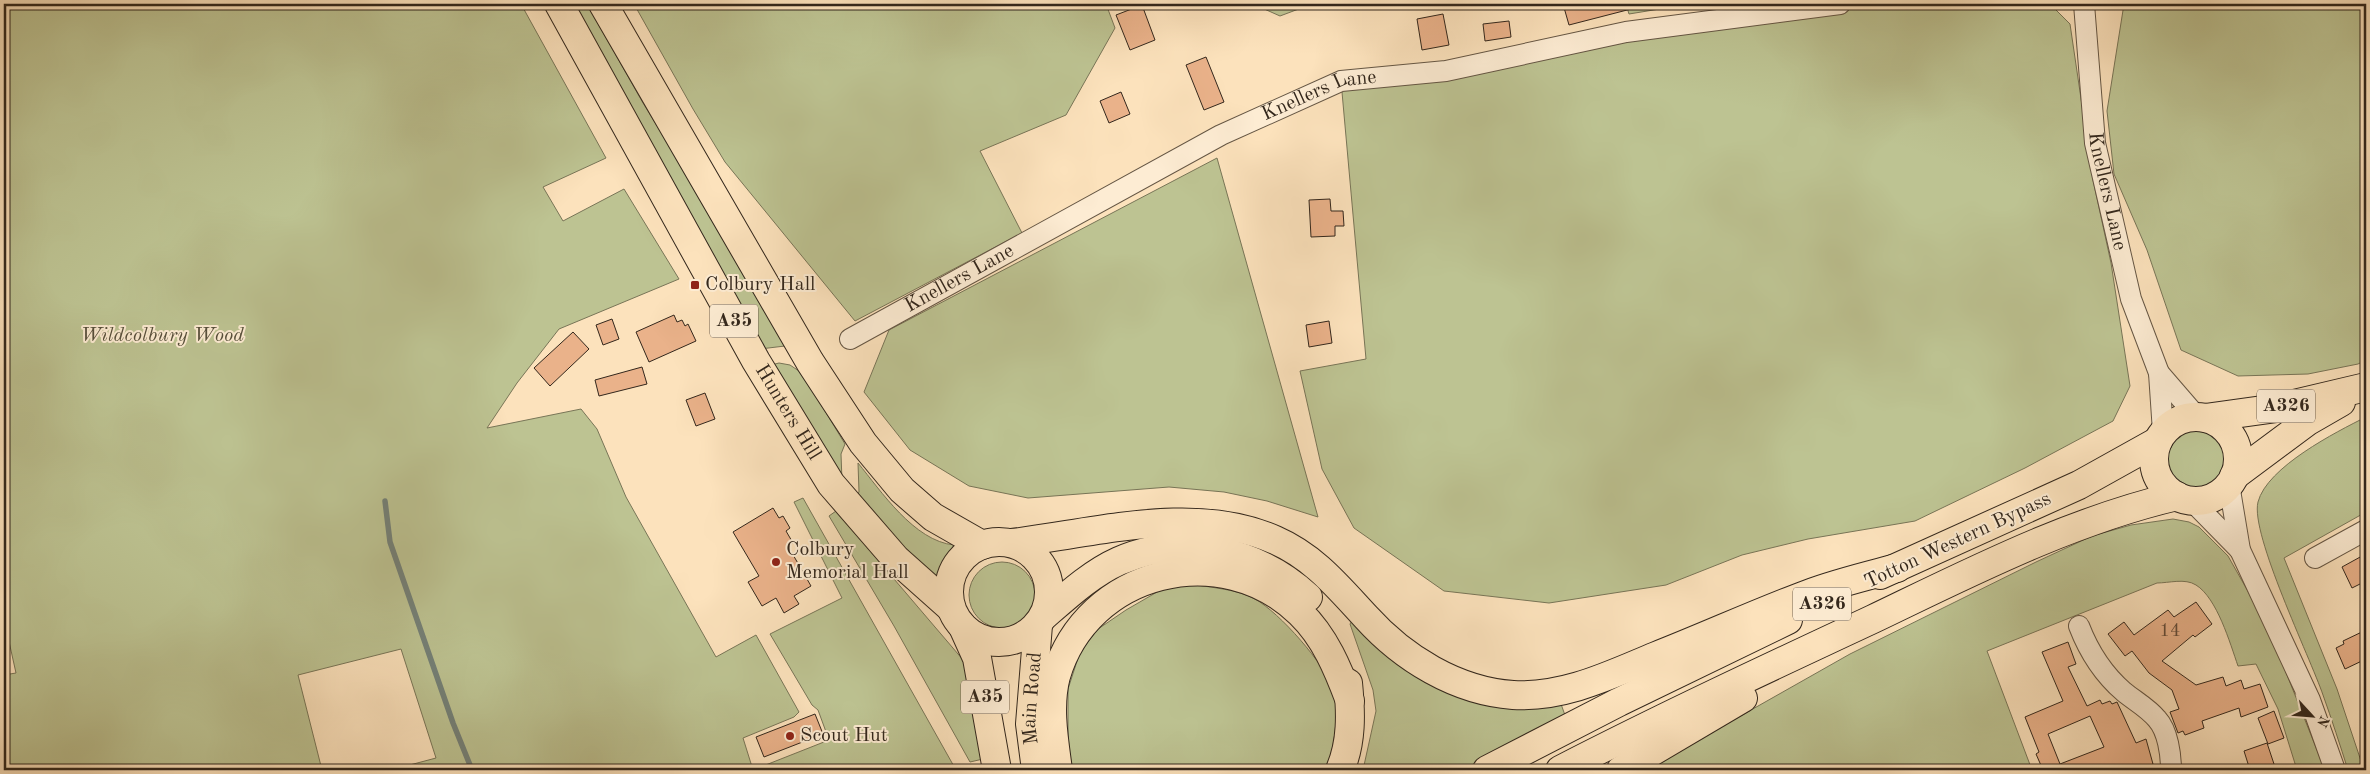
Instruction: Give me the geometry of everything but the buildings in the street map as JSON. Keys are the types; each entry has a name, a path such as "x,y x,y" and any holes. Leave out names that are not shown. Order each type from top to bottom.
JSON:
{"main road":[{"name":"Hunters Hill","path":"559,4 756,361 831,484 896,559 957,618"},
{"name":"A35","path":"604,4 810,362 863,443 902,490 933,517 982,544"},
{"name":"A326","path":"2201,417 2277,408 2366,387"},
{"name":"A326","path":"2231,480 2308,421 2366,387"},
{"path":"2201,417 2224,428 2235,445 2238,455 2231,480 2218,494 2205,499 2184,498 2166,488 2159,478 2155,466 2154,453 2161,436 2173,424 2184,418 2201,417"},
{"name":"Totton Western Bypass","path":"1487,770 1619,702 1897,568 2079,485 2161,436"},
{"name":"Totton Western Bypass","path":"1560,770 1636,731 2047,538 2128,508 2184,498"},
{"path":"1340,770 1349,741 1350,701 1347,667 1336,636 1324,614 1292,582 1277,572 1245,558 1204,549 1182,548 1143,552 1099,572 1028,634 1015,640 1001,643 980,639 957,618 948,593 954,570 968,552 982,544 997,541 1012,543 1182,522 1214,523 1244,529 1273,539 1295,550 1322,569 1387,638 1435,672 1466,685 1510,694 1539,695 1588,684 1810,593 1897,568"},
{"path":"1012,543 1026,549 1046,571 1050,585 1049,600 1042,620"},
{"path":"1058,770 1053,725 1053,700 1056,676 1066,653 1078,633 1112,599 1128,588 1170,573 1218,572 1243,577 1281,598 1301,613 1327,647 1350,701"},
{"path":"1621,770 1897,607"},
{"name":"Main Road","path":"957,618 977,658 997,770"},
{"name":"Main Road","path":"1036,770 1030,724 1042,620"}],"street":[{"name":"Knellers Lane","path":"850,340 1222,135 1341,81 1446,71 1626,32 1840,4"},
{"name":"Knellers Lane","path":"2084,4 2095,143 2131,299 2159,373 2161,436"},
{"name":"Knellers Lane","path":"2159,373 2201,417"},
{"path":"2231,480 2240,550 2310,700 2335,770"},
{"path":"2184,498 2240,550"},
{"path":"2315,558 2366,530"},
{"path":"2079,626 2088,648 2098,664 2123,691 2159,720 2170,753 2171,770"}],"green space":[{"name":"Wildcolbury Wood","path":"4,4 521,4 606,158 543,187 563,221 624,189 679,279 559,329 517,383 487,428 581,409 597,429 626,497 716,657 756,635 799,712 794,717 743,738 753,770 391,770 436,758 401,649 298,675 322,770 4,770 4,675 16,673 4,619"},
{"path":"572,4 587,4 643,103 693,184 785,346 760,349"},
{"path":"634,4 1106,4 1115,28 1066,115 980,151 1022,233 855,321 725,162"},
{"path":"1253,4 1312,4 1280,16"},
{"path":"1626,4 1690,4 1629,14"},
{"path":"1840,4 2050,4 2070,24 2093,180 2111,263 2130,386 2113,421 2025,468 1915,521 1808,539 1742,555 1666,585 1549,603 1444,591 1354,528 1322,469 1300,371 1366,359 1341,81"},
{"path":"2124,4 2366,4 2366,360 2358,364 2308,374 2238,376 2181,350 2147,250 2114,174 2107,111"},
{"path":"1217,158 1318,517 1267,501 1224,492 1169,487 1028,498 969,486 910,450 864,392 889,330"},
{"path":"779,363 790,365 802,373 845,444 841,454 842,481 771,365"},
{"path":"2366,417 2366,512 2284,558 2337,689 2364,770 2348,770 2323,695 2272,567 2258,518 2258,502 2264,489 2274,476 2288,464 2321,441"},
{"path":"2195,429 2212,434 2220,442 2225,459 2220,476 2212,484 2195,489 2178,484 2170,476 2165,459 2170,442 2178,434"},
{"path":"858,463 888,500 912,525 939,541 954,545 940,568 934,584 855,498 859,492"},
{"path":"803,498 956,770 753,770 829,740 818,710 812,705 770,634 842,598 794,502"},
{"path":"836,511 964,661 983,759 970,762 894,626 829,516"},
{"path":"2173,519 2189,522 2199,527 2228,556 2267,625 2325,770 2314,770 2311,767 2297,770 2278,709 2256,664 2238,666 2222,622 2210,600 2204,591 2196,585 2182,581 2157,583 1987,651 2032,770 1645,770 1850,654 2036,562 2092,536 2131,525"},
{"path":"1002,562 1014,565 1025,572 1032,583 1035,595 1032,607 1025,618 1014,625 1002,628 990,625 979,618 972,607 969,595 972,583 979,572 990,565"},
{"path":"1192,584 1232,591 1255,599 1277,615 1312,654 1329,680 1336,700 1335,730 1328,770 1071,770 1068,735 1068,689 1080,652 1098,629 1126,610 1164,588"},
{"path":"1355,616 1408,668 1561,704 1566,718 1468,770 1363,770 1376,711 1373,690 1350,624"}],"waterway":[{"path":"385,501 390,542 453,723 472,770"}],"place":[{"name":"Colbury Hall","path":"695,285"},
{"name":"Colbury Memorial Hall","path":"776,562"},
{"name":"Scout Hut","path":"790,736"}]}
